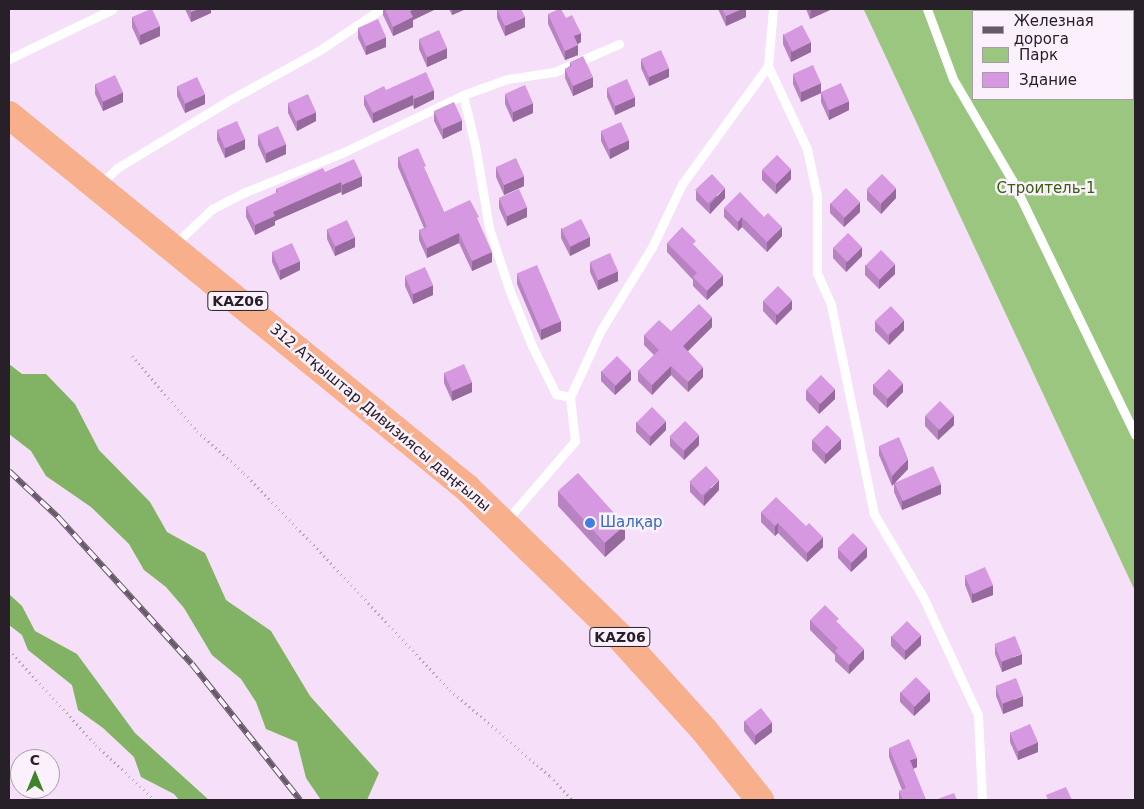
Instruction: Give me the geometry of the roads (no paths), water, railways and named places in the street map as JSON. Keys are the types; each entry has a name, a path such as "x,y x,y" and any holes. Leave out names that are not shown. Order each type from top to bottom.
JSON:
{"highway":[{"name":"312 Атқыштар Дивизиясы даңғылы","path":"9,115 430,456 504,523 619,636 704,730 760,800"}],"lane":[{"path":"9,59 113,9"},
{"path":"97,187 117,168 228,101 320,50 381,9"},
{"path":"773,9 768,66 807,149 817,196 817,273 831,304 874,514 923,597 978,715 982,800"},
{"path":"927,9 953,79 1012,180 1135,435"},
{"path":"173,247 180,238 212,209 243,193 344,152 462,95 507,79 554,72 619,44"},
{"path":"504,523 574,441 570,397 601,330 652,247 682,184 768,66"},
{"path":"462,95 475,146 489,228 509,289 532,346 556,394 570,397"}],"railway":[{"path":"9,471 59,518 192,664 300,800"}],"place":[{"name":"Шалқар","path":"590,523"}],"park label":[{"name":"Строитель-1","path":"1046,189"}]}
